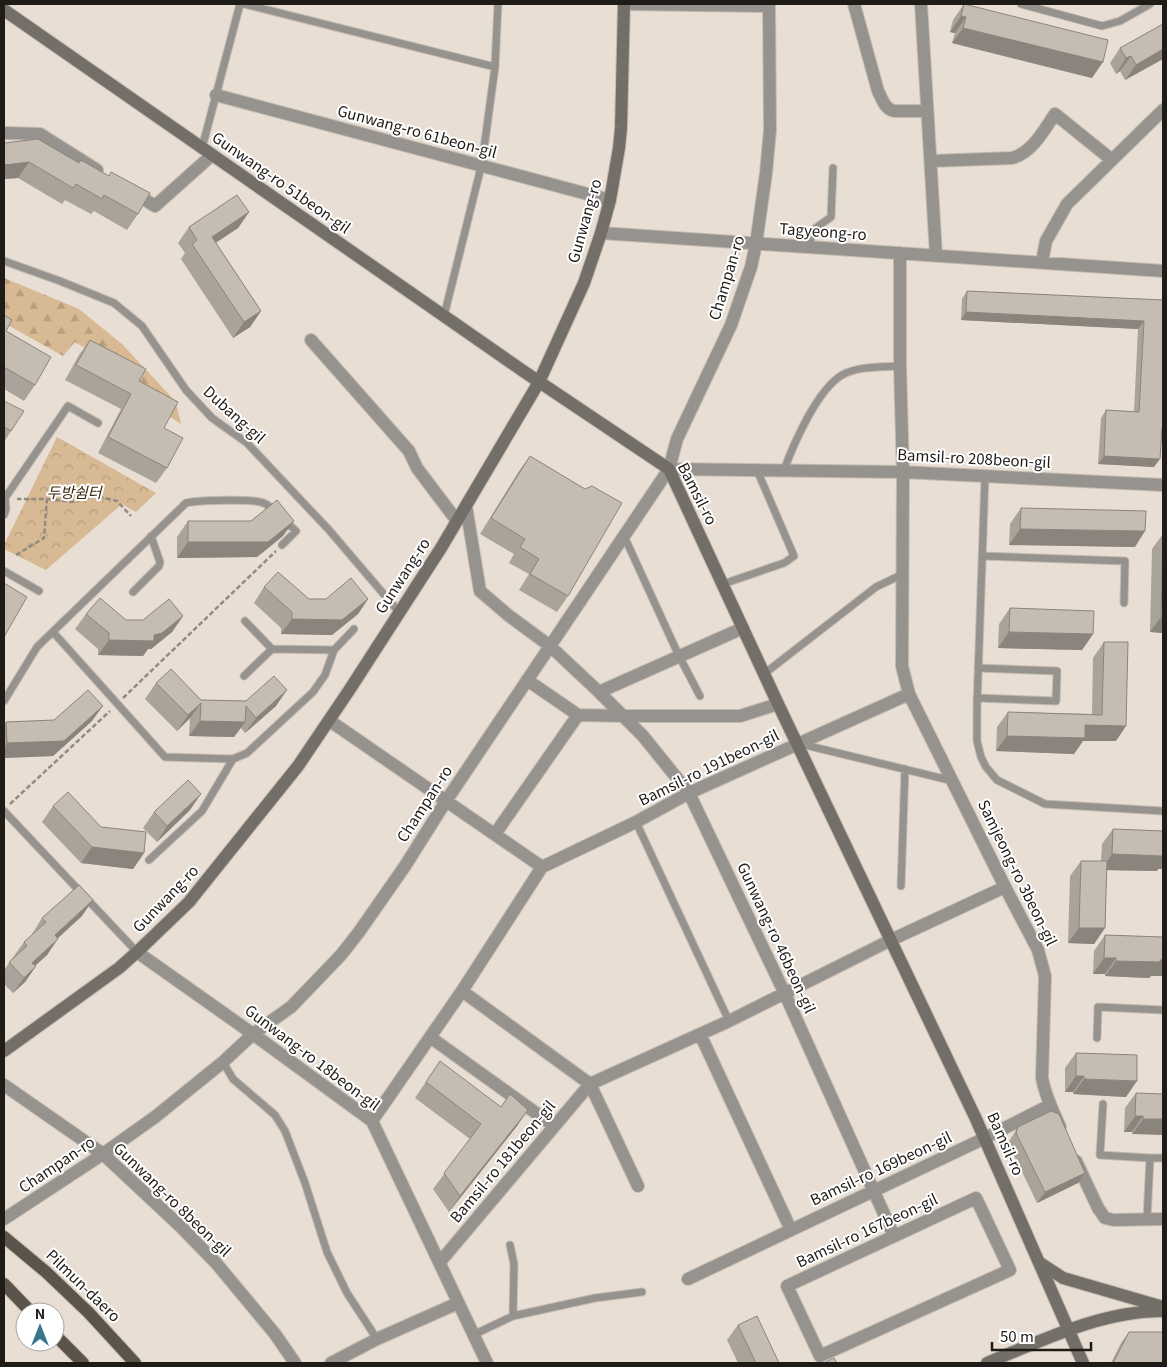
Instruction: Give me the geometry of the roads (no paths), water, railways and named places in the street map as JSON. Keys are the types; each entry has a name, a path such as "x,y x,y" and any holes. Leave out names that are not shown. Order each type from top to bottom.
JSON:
{"main road":[{"name":"Gunwang-ro","path":"4,1051 118,968 194,896 298,766 330,721 466,506 539,382 584,283 602,233 618,162 621,128 624,4"},
{"name":"Gunwang-ro 51beon-gil","path":"4,10 539,382"},
{"name":"Bamsil-ro","path":"539,382 669,469 778,704 985,1138 1083,1363"},
{"name":"Pilmun-daero","path":"4,1237 46,1272 83,1307 135,1363"},
{"path":"1040,1263 1063,1278 1163,1307"},
{"path":"4,1284 22,1302"},
{"path":"987,1363 1069,1330 1116,1316 1163,1311"},
{"path":"65,1345 83,1363"}],"street":[{"name":"Gunwang-ro","path":"624,4 769,5"},
{"path":"854,4 878,91 883,102 889,110 927,111"},
{"path":"921,4 936,255"},
{"name":"Champan-ro","path":"4,1219 103,1154 155,1116 223,1062 253,1034 291,1007 341,955 395,880 446,800 669,469 677,439 731,325 756,244 770,130 769,5"},
{"name":"Gunwang-ro 61beon-gil","path":"216,96 610,200"},
{"path":"1042,262 1046,241 1067,204 1163,110"},
{"path":"931,161 1021,156 1029,150 1055,114 1112,160"},
{"path":"4,134 40,134 106,175"},
{"path":"122,185 155,206 207,151"},
{"name":"Tagyeong-ro","path":"602,233 1042,262 1163,272"},
{"name":"Samjeong-ro 3beon-gil","path":"900,253 900,366 903,472 902,666 909,694 954,781 1005,887 1032,936 1045,976 1042,1068 1045,1091 1098,1208 1105,1218 1114,1220 1163,1219"},
{"path":"311,340 409,451 416,468 457,521"},
{"name":"Bamsil-ro 208beon-gil","path":"669,469 903,472 1163,485"},
{"name":"Gunwang-ro 46beon-gil","path":"466,506 480,591 508,615 550,646 599,692 643,736 689,793 785,994 894,1236"},
{"path":"599,692 743,628"},
{"path":"528,680 578,715 740,716 778,704"},
{"path":"797,743 909,694"},
{"path":"495,834 578,715"},
{"path":"330,721 542,867 462,991 372,1121"},
{"name":"Bamsil-ro 191beon-gil","path":"542,867 636,822 689,793 797,743"},
{"path":"891,940 1005,887"},
{"name":"Bamsil-ro 181beon-gil","path":"440,1262 590,1084 729,1021 891,940"},
{"name":"Gunwang-ro 18beon-gil","path":"137,952 372,1121 487,1363"},
{"path":"462,991 590,1084 638,1186"},
{"path":"700,1034 791,1230"},
{"path":"430,1037 554,1126"},
{"name":"Gunwang-ro 8beon-gil","path":"4,1084 103,1154 181,1227 216,1264 275,1334 295,1363"},
{"name":"Bamsil-ro 169beon-gil","path":"688,1279 985,1138 1050,1105"},
{"name":"Bamsil-ro 167beon-gil","path":"976,1198 1010,1270 820,1356 788,1286 894,1236 976,1198"},
{"path":"330,1363 458,1303"}],"lane":[{"path":"207,151 216,96 242,4 495,67"},
{"path":"444,316 481,166 495,67 498,4"},
{"path":"1021,4 1102,26 1120,21 1150,4"},
{"path":"809,247 813,230 831,217 833,168"},
{"name":"Dubang-gil","path":"4,261 60,280 114,303 142,326 186,390 212,418 247,443 329,530 399,612"},
{"path":"784,470 799,432 831,384 843,374 861,369 900,366"},
{"path":"4,515 6,509 4,498 68,406 98,423"},
{"path":"723,584 784,564 794,556 756,470"},
{"path":"985,476 977,698 977,741 980,757 997,780 1045,804 1163,811"},
{"path":"4,701 37,647 186,503 257,501 269,505 296,531 282,545"},
{"path":"133,592 160,562 152,536"},
{"path":"624,536 679,656 700,696"},
{"path":"982,556 1125,561 1124,603"},
{"path":"4,571 39,592"},
{"path":"764,674 876,588 903,573"},
{"path":"245,620 272,649"},
{"path":"53,632 165,757 233,759 247,753 313,692 325,674 334,650 354,629"},
{"path":"244,676 272,649 334,650"},
{"path":"977,698 1056,701 1057,678 1057,671 978,668"},
{"path":"797,743 954,781"},
{"path":"149,860 202,811 233,759"},
{"path":"901,886 905,770"},
{"path":"4,810 137,952"},
{"name":"Bamsil-ro 191beon-gil","path":"636,822 729,1021"},
{"path":"1097,1038 1098,1007 1163,1010"},
{"path":"223,1062 233,1079 275,1115 285,1131 305,1183 327,1252 346,1293 378,1339"},
{"path":"1103,1104 1100,1155 1163,1158"},
{"path":"1147,1219 1150,1158"},
{"path":"510,1245 514,1264 513,1316"},
{"path":"473,1335 513,1316 595,1298 642,1292"}],"park label":[{"name":"두방쉼터","path":"74,493"}]}
